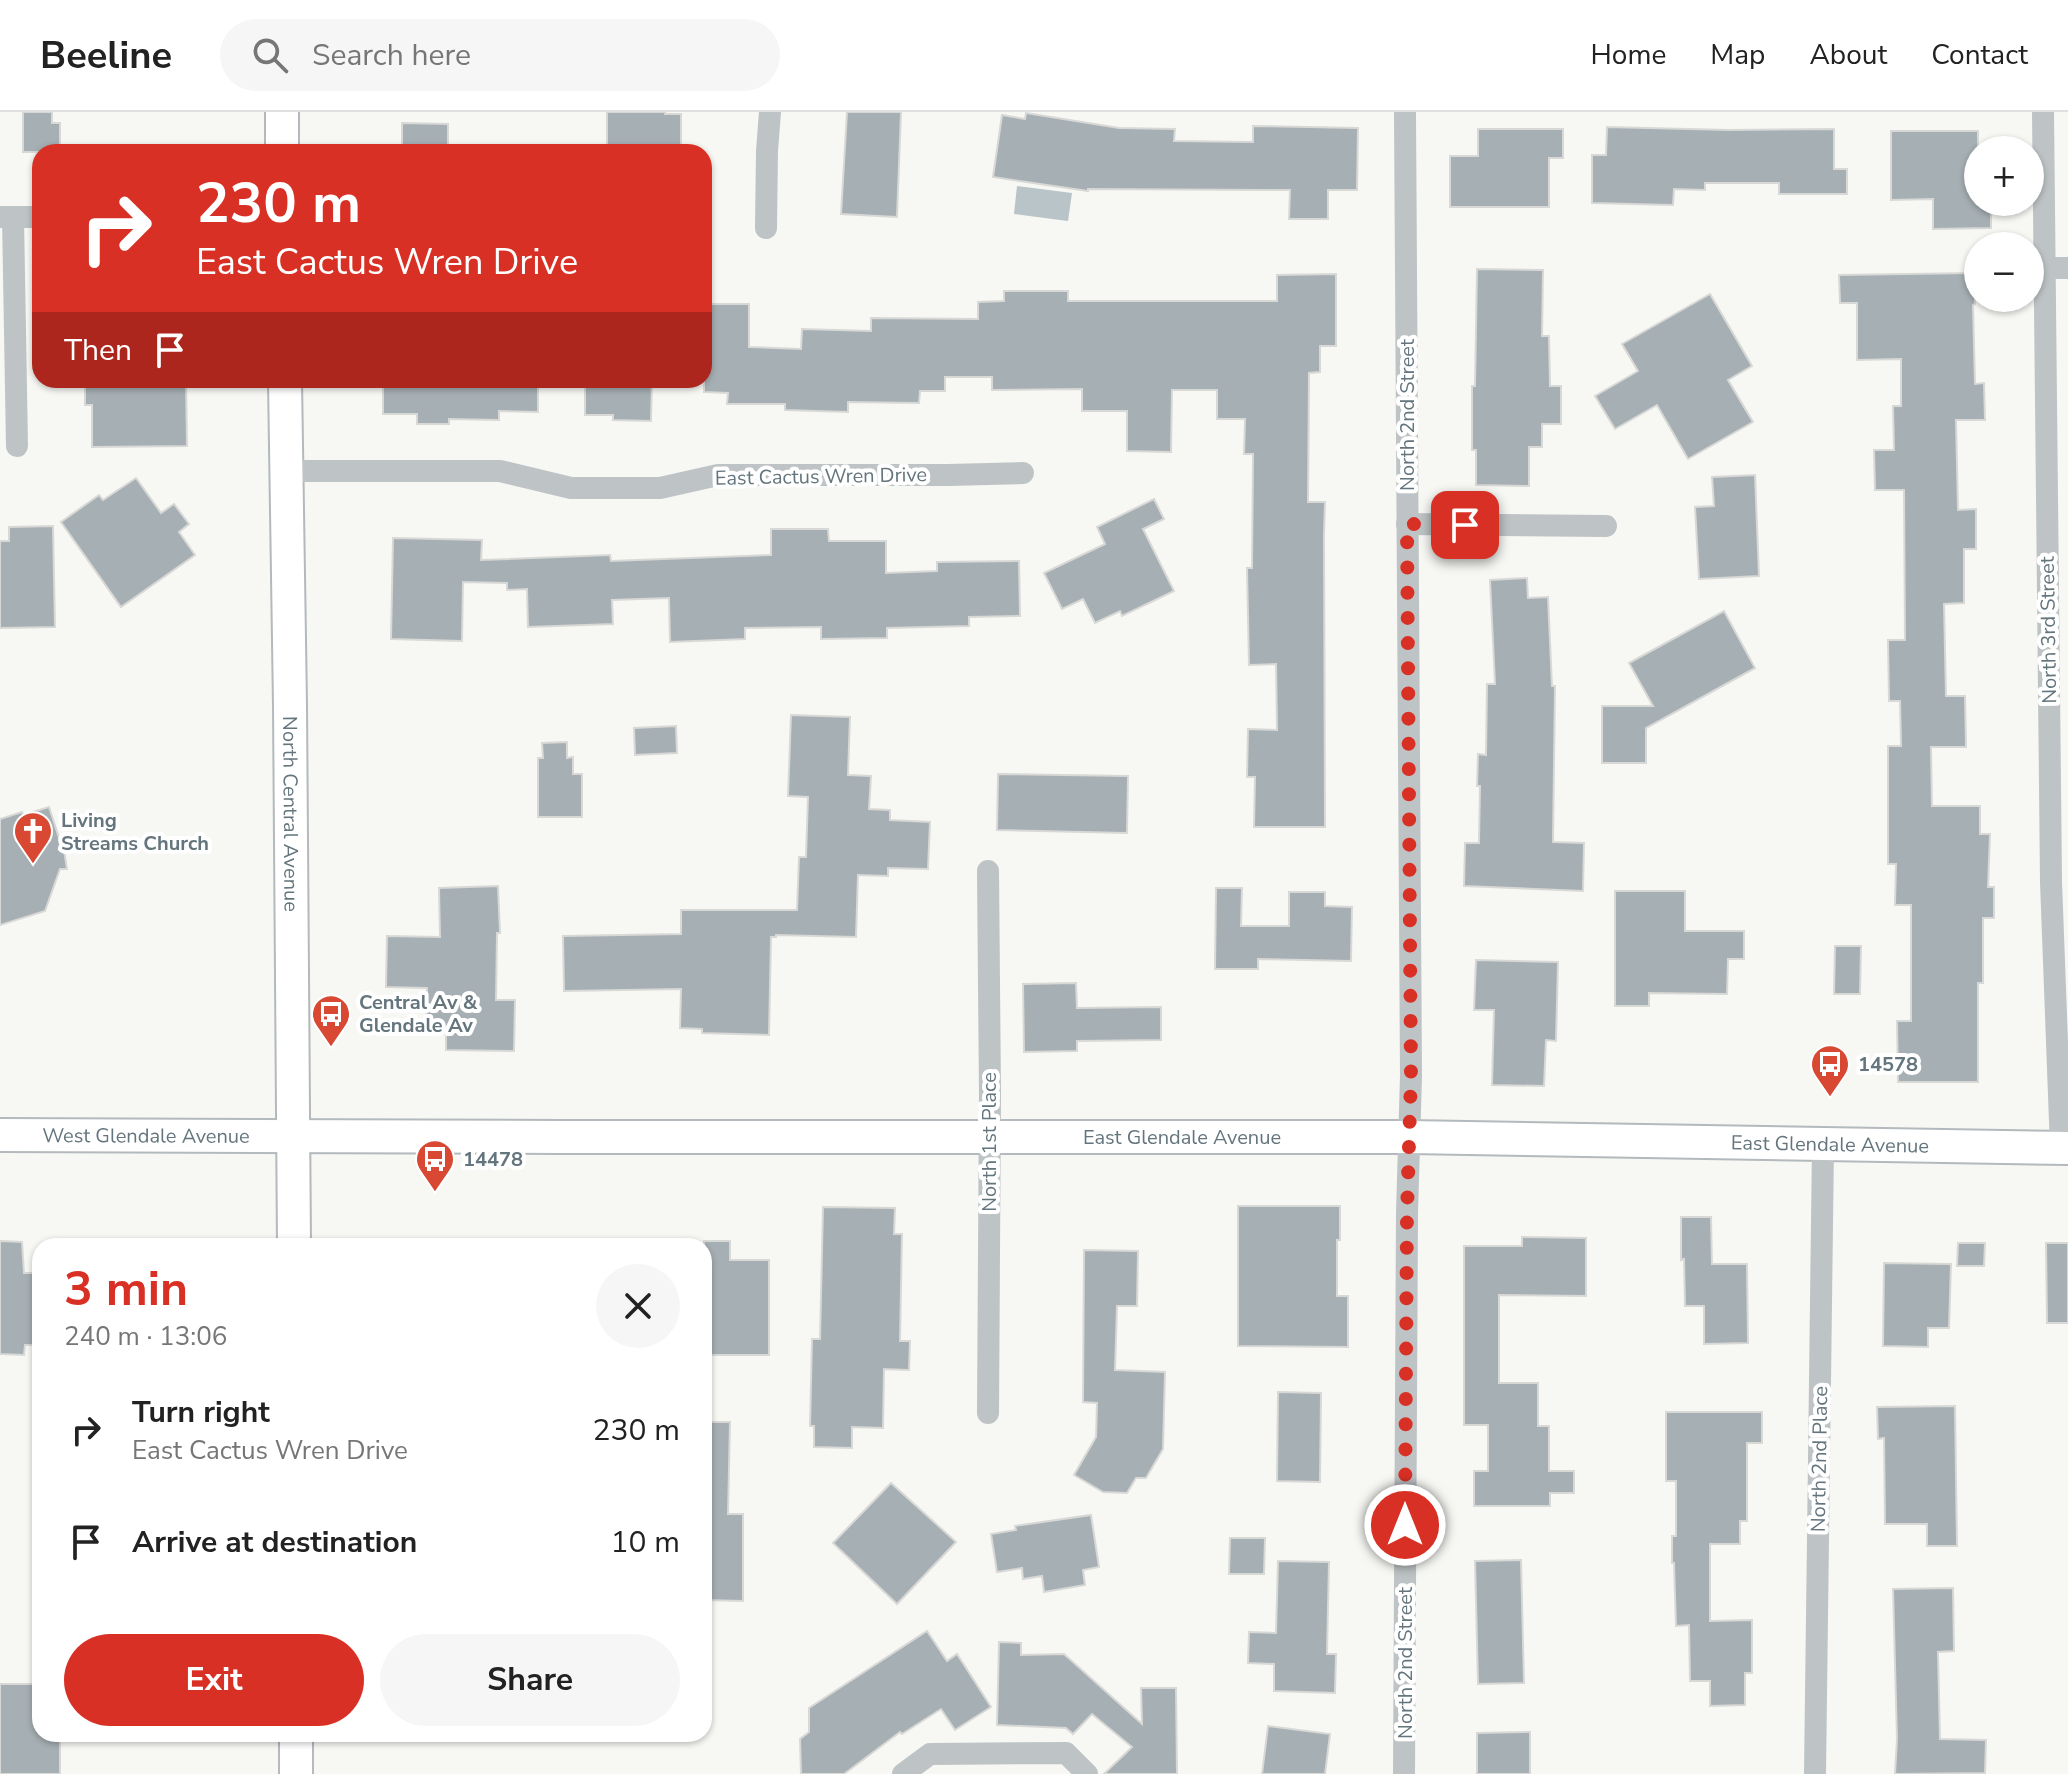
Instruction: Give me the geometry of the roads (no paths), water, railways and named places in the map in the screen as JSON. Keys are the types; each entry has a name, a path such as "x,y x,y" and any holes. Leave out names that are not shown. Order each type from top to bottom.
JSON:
{"main road":[{"path":"282,112 282,144"},
{"name":"North Central Avenue","path":"285,388 294,1238"},
{"name":"West Glendale Avenue","path":"0,1135 294,1136"},
{"name":"East Glendale Avenue","path":"294,1136 1409,1137 2065,1148"},
{"path":"296,1742 296,1774"}],"street":[{"path":"766,228 770,112"},
{"name":"North 2nd Street","path":"1404,1774 1407,1213 1411,1076 1405,112"},
{"name":"North 3rd Street","path":"2043,112 2044,232"},
{"path":"17,446 7,217 32,217"},
{"path":"2044,268 2068,268"},
{"name":"North 3rd Street","path":"2044,268 2065,1148"},
{"name":"East Cactus Wren Drive","path":"286,471 500,471 571,488 660,488 718,475 1023,473"},
{"path":"1407,524 1606,526"},
{"name":"North 1st Place","path":"988,871 988,1413"},
{"name":"North 2nd Place","path":"1815,1774 1823,1145"},
{"path":"903,1774 930,1754 1012,1753 1066,1753 1087,1774"}],"place":[{"name":"Living Streams Church","path":"33,865"},
{"name":"Central Av & Glendale Av","path":"331,1048"},
{"name":"14578","path":"1830,1098"},
{"name":"14478","path":"435,1193"}]}
